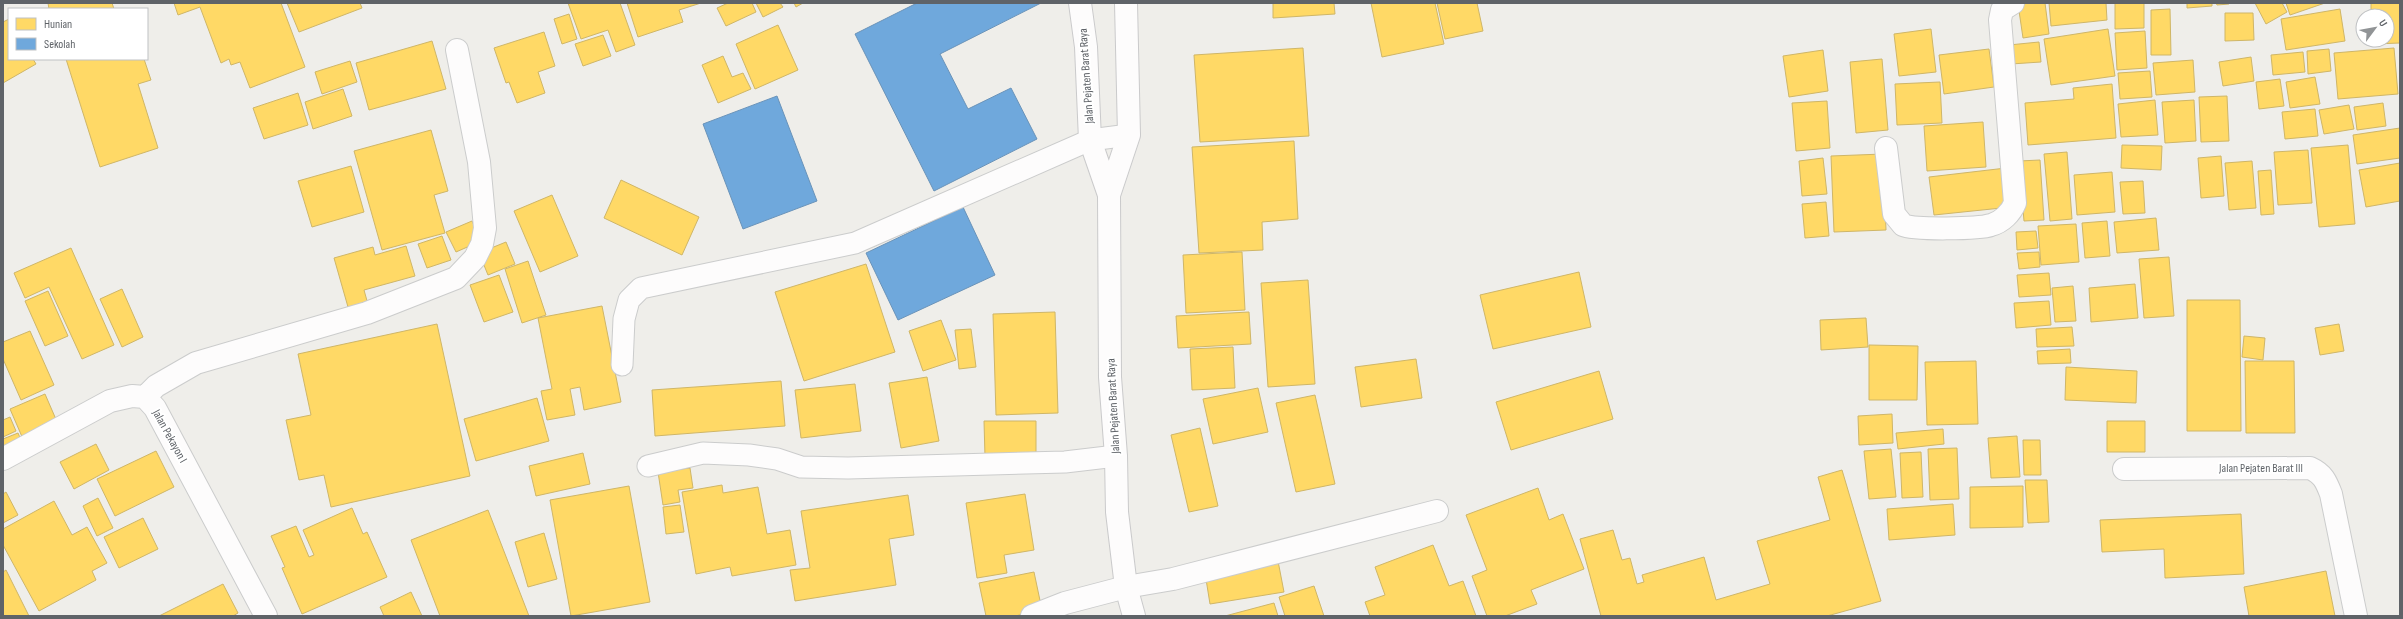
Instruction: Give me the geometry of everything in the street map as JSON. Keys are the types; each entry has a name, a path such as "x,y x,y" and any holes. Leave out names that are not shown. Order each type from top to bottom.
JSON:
{"street":[{"name":"Jalan Pejaten Barat Raya","path":"1080,3 1086,47 1090,140 1109,195 1110,377 1116,456 1117,512 1126,587 1134,616"},
{"name":"Jalan Pejaten Barat Raya","path":"1109,195 1129,135 1126,3"},
{"path":"1886,148 1894,214 1902,225 1921,228 1990,226 2004,219 2015,203 2000,20 2002,10 2013,3"},
{"path":"145,397 156,386 196,363 367,313 456,278 475,258 482,244 485,228 479,162 457,50"},
{"name":"Jalan Pekayon I","path":"3,459 110,401 132,396 145,397 155,408 266,616"},
{"name":"Jalan Pejaten Barat III","path":"2124,470 2310,468 2319,472 2325,479 2331,494 2356,616"},
{"path":"1032,616 1065,603 1126,587 1173,579 1437,512"}],"lane":[{"path":"622,365 621,347 629,300 641,288 855,243 1090,140 1129,135"},
{"path":"648,466 703,453 749,455 777,459 801,467 848,468 1065,462 1116,456"}],"building: Hunian":[{"path":"48,3 112,3 114,8 49,8"},
{"path":"174,3 281,3 305,67 250,88 240,62 231,65 229,59 221,63 200,7 178,15"},
{"path":"287,3 360,3 362,8 299,32"},
{"path":"568,3 620,3 635,45 616,52 608,30 581,39"},
{"path":"627,3 701,3 679,10 683,22 638,37"},
{"path":"728,3 752,3 756,12 726,26 717,8"},
{"path":"756,3 780,3 783,7 763,17"},
{"path":"794,3 803,3 796,7"},
{"path":"1273,3 1334,3 1335,14 1273,18"},
{"path":"1371,3 1435,3 1444,44 1382,57"},
{"path":"1437,3 1477,3 1483,31 1445,39"},
{"path":"2045,3 2049,34 2023,38 2018,4"},
{"path":"2049,3 2106,3 2107,20 2051,26"},
{"path":"2115,3 2144,3 2144,28 2115,29"},
{"path":"2187,3 2212,3 2212,6 2187,8"},
{"path":"2216,3 2229,3 2229,4 2217,5"},
{"path":"2255,3 2282,3 2287,12 2266,24"},
{"path":"2286,3 2325,3 2290,15"},
{"path":"2371,3 2400,3 2400,43 2395,43 2395,8 2371,8"},
{"path":"2170,9 2171,55 2151,55 2151,10"},
{"path":"2340,9 2345,41 2286,50 2281,19"},
{"path":"2225,13 2253,13 2254,40 2225,41"},
{"path":"569,14 577,39 562,44 554,19"},
{"path":"8,20 8,60 34,60 36,64 3,83 3,22"},
{"path":"778,25 798,70 755,89 736,44"},
{"path":"1931,29 1936,72 1899,76 1894,34"},
{"path":"2108,29 2115,76 2051,85 2044,39"},
{"path":"2145,31 2147,68 2117,70 2115,33"},
{"path":"544,32 555,66 538,72 545,93 517,103 509,82 506,83 494,48"},
{"path":"603,35 611,56 583,66 575,44"},
{"path":"432,41 446,89 369,110 356,63"},
{"path":"2039,42 2041,62 2011,64 2009,45"},
{"path":"1303,48 1309,136 1200,142 1194,55"},
{"path":"2394,48 2398,94 2338,99 2334,53"},
{"path":"1989,49 1994,87 1944,94 1939,55"},
{"path":"2329,49 2331,71 2308,74 2307,51"},
{"path":"1823,50 1828,91 1789,97 1783,56"},
{"path":"2303,52 2305,72 2273,75 2271,55"},
{"path":"723,56 732,77 743,73 751,89 718,103 702,65"},
{"path":"2251,57 2254,81 2223,86 2219,62"},
{"path":"1882,59 1888,130 1856,133 1850,62"},
{"path":"66,60 144,60 151,80 138,84 158,148 100,167"},
{"path":"2193,60 2195,92 2156,95 2153,63"},
{"path":"350,61 357,82 322,94 315,72"},
{"path":"2150,71 2152,97 2120,99 2118,73"},
{"path":"2315,77 2320,104 2290,108 2286,82"},
{"path":"2280,79 2284,106 2259,109 2256,82"},
{"path":"1940,82 1942,123 1897,125 1895,84"},
{"path":"2112,84 2116,138 2028,145 2025,103 2074,99 2073,88"},
{"path":"343,89 352,116 313,129 305,102"},
{"path":"298,93 308,125 264,139 253,108"},
{"path":"2227,96 2229,141 2201,142 2199,97"},
{"path":"2155,100 2158,135 2121,137 2118,104"},
{"path":"2194,100 2196,141 2165,143 2162,102"},
{"path":"1827,101 1830,148 1796,151 1792,103"},
{"path":"2383,103 2386,126 2357,130 2354,107"},
{"path":"2349,105 2354,129 2324,134 2319,110"},
{"path":"2315,109 2318,136 2285,139 2282,112"},
{"path":"1983,122 1986,167 1927,171 1924,126"},
{"path":"2400,128 2400,158 2357,164 2353,135"},
{"path":"431,130 448,191 434,195 445,233 382,250 354,151"},
{"path":"1294,141 1298,219 1262,222 1263,250 1199,253 1192,147"},
{"path":"2122,145 2162,146 2161,170 2121,168"},
{"path":"2348,145 2355,224 2319,227 2311,148"},
{"path":"2308,150 2312,203 2278,205 2274,152"},
{"path":"2067,152 2072,219 2050,221 2044,154"},
{"path":"1883,154 1886,230 1834,232 1831,156"},
{"path":"2221,156 2224,196 2201,198 2198,158"},
{"path":"1823,158 1827,194 1802,196 1799,161"},
{"path":"2040,160 2044,220 2024,221 2019,161"},
{"path":"2252,161 2256,208 2229,210 2225,163"},
{"path":"2400,163 2400,201 2366,207 2359,170"},
{"path":"351,166 364,212 312,227 298,181"},
{"path":"2006,168 2011,207 1934,215 1929,177"},
{"path":"2271,170 2274,214 2261,215 2258,171"},
{"path":"2112,172 2115,212 2077,215 2074,175"},
{"path":"621,180 699,217 682,255 604,218"},
{"path":"2143,181 2145,213 2123,214 2120,182"},
{"path":"552,195 578,256 540,272 514,211"},
{"path":"1826,202 1829,236 1805,238 1802,204"},
{"path":"2156,218 2159,250 2117,253 2114,222"},
{"path":"472,221 481,241 456,252 446,232"},
{"path":"2107,221 2110,256 2085,258 2082,223"},
{"path":"2076,224 2079,262 2041,265 2038,226"},
{"path":"2036,231 2038,248 2017,250 2016,232"},
{"path":"442,236 451,260 427,268 418,244"},
{"path":"506,242 515,264 488,275 479,253"},
{"path":"406,246 415,276 364,290 369,308 350,314 334,258 373,247 375,255"},
{"path":"71,248 114,345 82,359 49,287 25,298 14,273"},
{"path":"1242,252 1245,310 1186,313 1183,255"},
{"path":"2039,252 2040,267 2019,269 2017,253"},
{"path":"2169,257 2174,316 2144,318 2139,259"},
{"path":"528,261 546,315 522,323 505,269"},
{"path":"866,264 895,352 804,381 775,292"},
{"path":"1579,272 1591,327 1493,349 1480,295"},
{"path":"2049,273 2051,295 2019,297 2017,275"},
{"path":"499,275 513,312 484,322 470,285"},
{"path":"1308,280 1315,384 1268,387 1261,283"},
{"path":"2135,284 2138,318 2091,322 2089,288"},
{"path":"2073,286 2076,321 2055,322 2052,288"},
{"path":"122,289 143,337 122,347 100,299"},
{"path":"48,291 68,336 45,346 25,301"},
{"path":"2187,300 2240,300 2241,431 2187,431"},
{"path":"2049,301 2051,325 2016,328 2014,303"},
{"path":"602,306 621,402 584,410 580,387 570,389 575,415 547,420 541,391 552,389 538,318"},
{"path":"1055,312 1058,413 996,415 993,314"},
{"path":"1249,312 1251,344 1178,348 1176,316"},
{"path":"1866,318 1868,347 1821,350 1820,320"},
{"path":"941,320 956,360 923,371 909,331"},
{"path":"437,324 470,476 331,507 324,475 299,480 286,420 311,415 298,354"},
{"path":"2339,324 2344,351 2320,355 2315,328"},
{"path":"2072,327 2074,346 2037,347 2036,329"},
{"path":"971,329 976,367 959,369 955,330"},
{"path":"30,331 54,385 21,400 3,359 3,342"},
{"path":"2244,336 2265,338 2263,360 2242,357"},
{"path":"1869,345 1918,346 1917,400 1869,400"},
{"path":"1233,347 1235,388 1192,390 1190,349"},
{"path":"2070,349 2071,363 2038,364 2037,351"},
{"path":"1416,359 1422,398 1361,407 1355,367"},
{"path":"1976,361 1978,424 1927,425 1925,362"},
{"path":"2245,361 2294,361 2295,433 2246,433"},
{"path":"2066,367 2137,371 2136,403 2065,400"},
{"path":"1599,371 1613,419 1511,450 1496,402"},
{"path":"927,377 939,441 901,448 889,383"},
{"path":"781,381 785,426 655,436 652,390"},
{"path":"855,384 861,431 801,438 795,390"},
{"path":"1258,388 1268,432 1213,444 1203,399"},
{"path":"45,394 58,424 23,439 10,409"},
{"path":"1315,395 1335,484 1296,492 1276,403"},
{"path":"537,398 549,441 476,461 464,419"},
{"path":"1892,414 1893,443 1859,445 1858,416"},
{"path":"10,417 16,431 3,437 3,420"},
{"path":"984,421 1036,421 1036,458 985,457"},
{"path":"2107,421 2145,421 2145,452 2107,452"},
{"path":"1200,428 1218,506 1189,512 1171,435"},
{"path":"1943,429 1944,444 1898,449 1896,433"},
{"path":"18,433 24,447 3,456 3,439"},
{"path":"2017,436 2020,477 1991,478 1988,438"},
{"path":"2023,440 2040,440 2041,475 2024,475"},
{"path":"96,444 109,470 74,489 60,462"},
{"path":"1957,448 1959,499 1930,500 1928,449"},
{"path":"1891,449 1896,497 1869,499 1864,451"},
{"path":"156,451 174,487 115,516 97,479"},
{"path":"1921,452 1923,497 1902,498 1900,453"},
{"path":"583,453 590,484 536,496 529,466"},
{"path":"690,468 693,488 678,490 680,502 663,505 658,472"},
{"path":"1842,470 1881,601 1827,616 1601,616 1580,539 1613,530 1622,560 1630,558 1637,584 1644,582 1642,575 1704,557 1716,600 1770,584 1757,541 1830,520 1818,477"},
{"path":"2025,480 2047,480 2049,522 2028,523"},
{"path":"722,485 723,493 758,487 767,534 790,530 796,565 732,576 730,567 696,574 682,492"},
{"path":"629,486 650,602 571,616 550,500"},
{"path":"2023,486 2023,527 1970,528 1970,487"},
{"path":"1538,488 1549,520 1563,514 1584,569 1531,590 1537,604 1505,616 1487,616 1472,576 1487,570 1466,515"},
{"path":"6,492 18,515 3,523 3,494"},
{"path":"1025,494 1034,550 1004,555 1007,573 977,578 966,503"},
{"path":"908,495 914,535 889,539 896,585 795,601 790,570 810,568 801,511"},
{"path":"98,498 113,528 97,536 83,506"},
{"path":"54,501 72,535 87,527 107,563 92,571 96,580 39,611 3,545 3,529"},
{"path":"1953,504 1955,535 1889,540 1887,509"},
{"path":"680,505 684,532 666,534 663,507"},
{"path":"352,508 363,534 367,532 387,577 302,614 282,568 285,567 271,536 296,526 309,557 314,555 303,530"},
{"path":"488,510 529,616 440,616 411,540"},
{"path":"2241,514 2244,574 2165,578 2164,549 2102,552 2100,520"},
{"path":"143,518 158,549 119,568 104,537"},
{"path":"544,533 557,579 528,587 515,542"},
{"path":"1433,545 1449,586 1463,581 1476,616 1370,616 1365,602 1385,595 1375,567"},
{"path":"1278,561 1284,592 1210,604 1205,573"},
{"path":"6,570 29,616 3,616 3,572"},
{"path":"2326,571 2335,616 2249,616 2244,587"},
{"path":"1034,572 1042,610 1015,616 986,616 979,583"},
{"path":"223,584 238,613 233,616 159,616"},
{"path":"1314,586 1324,616 1285,616 1279,597"},
{"path":"411,592 422,616 384,616 380,607"},
{"path":"1274,603 1278,616 1225,616"}],"building: Sekolah":[{"path":"917,3 1041,3 940,54 968,109 1011,88 1037,139 934,191 855,34"},
{"path":"777,96 817,201 743,229 703,124"},
{"path":"963,207 995,275 898,320 866,253"}]}
